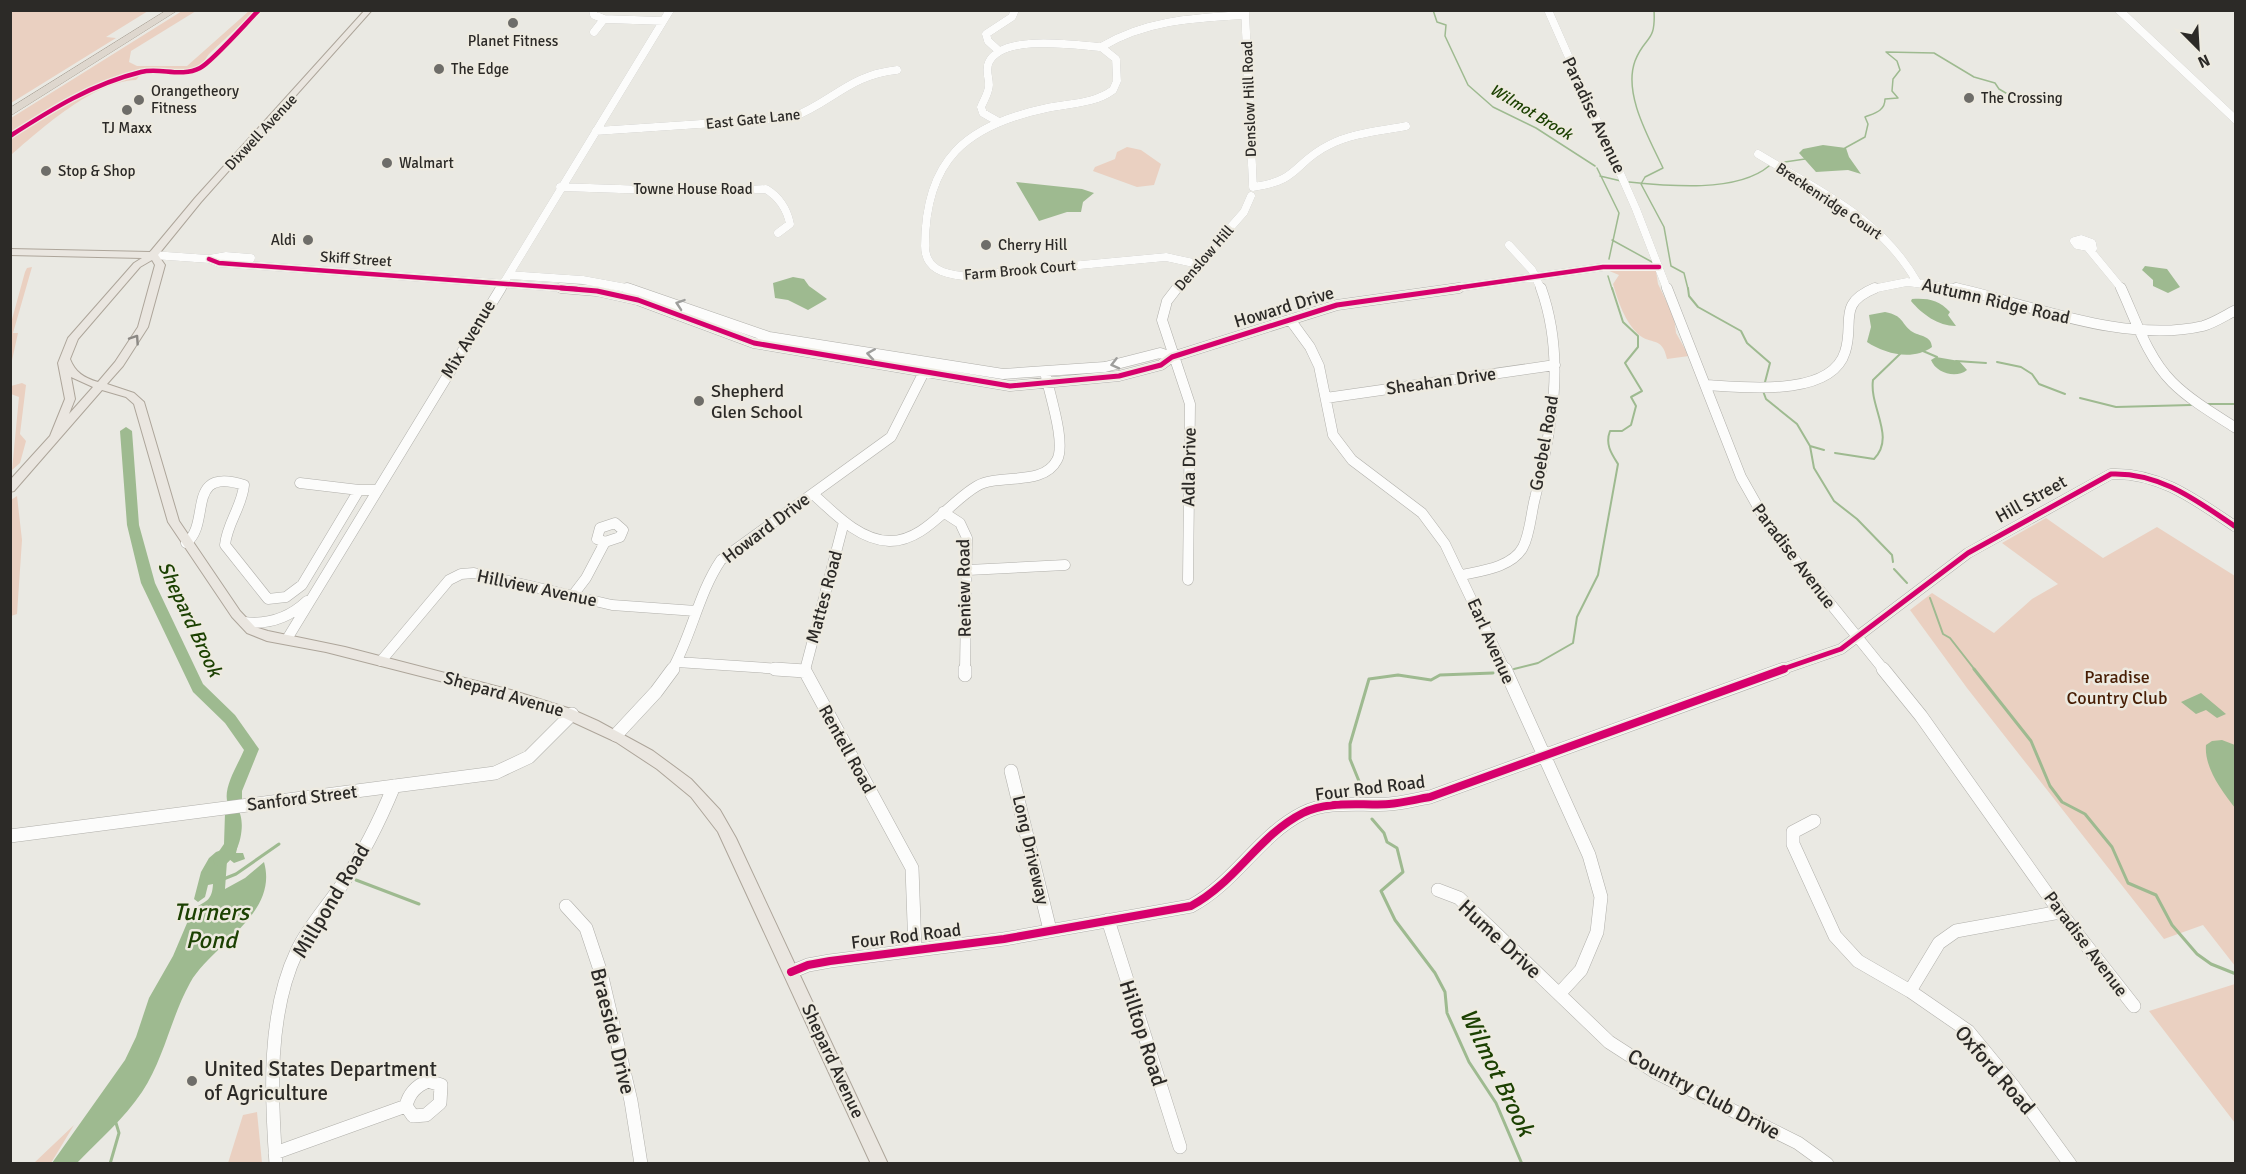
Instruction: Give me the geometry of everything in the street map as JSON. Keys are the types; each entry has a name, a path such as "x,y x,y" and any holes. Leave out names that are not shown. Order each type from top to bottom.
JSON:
{"highway":[{"path":"10,105 166,10"},
{"path":"10,113 174,10"}],"main road":[{"name":"Dixwell Avenue","path":"64,358 73,338 137,265 153,255 198,200 369,10"},
{"name":"Skiff Street","path":"10,252 153,255"},
{"path":"10,488 100,386 143,327 160,265 153,255"},
{"path":"64,358 69,371 79,380 100,386"},
{"path":"55,436 70,399 69,383 63,369 64,358"},
{"name":"Shepard Avenue","path":"100,386 128,394 139,402 165,500 186,543 244,622 257,633 381,661 535,700 572,714 616,735 684,780 711,806 731,842 880,1164"}],"street":[{"path":"593,10 594,15 608,19 663,21"},
{"path":"594,32 618,10"},
{"name":"Mix Avenue","path":"287,639 560,187 670,10"},
{"path":"999,51 987,41 986,34 1012,17 1015,10"},
{"name":"Paradise Avenue","path":"1548,10 1627,186 1741,477 1758,510 1857,639 1950,754 2060,912 2134,1006"},
{"path":"2119,10 2235,120"},
{"path":"1101,46 1116,59 1115,88 1108,94 1026,112 999,122 983,113 981,107 989,87 987,65 993,55 999,51 1020,44 1101,46 1116,36 1164,21 1245,13"},
{"name":"Denslow Hill Road","path":"1245,13 1253,187 1281,184 1289,180 1313,156 1334,142 1406,126"},
{"name":"East Gate Lane","path":"596,131 791,118 812,111 854,79 874,72 897,70"},
{"name":"Farm Brook Court","path":"999,122 954,150 942,165 929,198 925,254 928,263 935,269 946,274 963,276 1166,257 1198,264"},
{"name":"Breckenridge Court","path":"1758,154 1853,213 1884,236 1903,257 1917,282"},
{"name":"Towne House Road","path":"560,187 709,192 766,189 772,192 789,216 790,224 778,233"},
{"name":"Denslow Hill","path":"1172,357 1162,320 1167,301 1244,212 1251,196"},
{"name":"Goebel Road","path":"1462,575 1491,570 1511,561 1523,548 1554,405 1555,337 1548,304 1538,277 1509,245"},
{"path":"2089,249 2118,283 2153,356 2171,381 2204,408 2235,428"},
{"name":"Skiff Street","path":"153,255 209,259 219,263 505,278"},
{"name":"Howard Drive","path":"505,278 603,282 639,290 754,333 928,363 1046,378 1119,376 1161,365 1172,357 1292,321 1315,310 1337,305 1613,266 1659,267"},
{"name":"Howard Drive","path":"505,278 597,291 638,300 745,340 924,374 1010,386 1046,378"},
{"path":"597,291 603,282"},
{"name":"Autumn Ridge Road","path":"1706,386 1775,387 1806,382 1823,375 1844,356 1848,345 1846,317 1854,301 1878,287 1917,282 1970,291 2099,324 2140,329 2199,326 2235,310"},
{"path":"698,323 709,315"},
{"name":"Earl Avenue","path":"1292,321 1310,347 1319,366 1333,435 1352,460 1422,513 1445,544 1462,575 1589,855 1601,897 1597,932 1581,970 1559,994"},
{"path":"745,340 754,333"},
{"name":"Adla Drive","path":"1172,357 1190,404 1188,580"},
{"name":"Howard Drive","path":"616,735 658,689 677,662 708,580 721,560 891,437 928,363"},
{"name":"Sheahan Drive","path":"1326,398 1555,365"},
{"path":"813,494 844,522 876,538 892,541 911,536 981,484 1049,472 1059,461 1061,450 1046,378"},
{"name":"Hill Street","path":"1857,639 1968,554 2111,474 2130,472 2149,477 2235,527"},
{"path":"186,543 195,538 198,531 200,497 209,488 224,481 244,485 245,494 225,534 225,545 268,598 282,599 302,585 359,490"},
{"path":"300,483 377,490"},
{"name":"Reniew Road","path":"943,512 960,523 967,538 964,675"},
{"name":"Mattes Road","path":"804,671 844,522"},
{"path":"573,595 604,542"},
{"path":"968,570 1065,565"},
{"name":"Hillview Avenue","path":"381,661 449,580 461,574 474,573 612,605 696,611"},
{"path":"244,622 256,624 282,619 303,606 318,591"},
{"name":"Four Rod Road","path":"791,972 808,965 1180,910 1201,902 1225,883 1276,831 1304,812 1329,806 1412,802 1543,757 1663,711 1841,648 1857,639"},
{"path":"677,662 804,671"},
{"name":"Rentell Road","path":"804,671 912,868 915,950"},
{"name":"Sanford Street","path":"10,836 495,773 517,766 538,751 572,714"},
{"name":"Long Driveway","path":"1011,771 1050,930"},
{"name":"Millpond Road","path":"276,1158 274,1076 282,1007 290,970 305,939 361,853 394,786"},
{"name":"Oxford Road","path":"1815,820 1793,832 1793,844 1835,936 1858,961 1910,991 1968,1031 2014,1087 2070,1164"},
{"name":"Hume Drive","path":"1438,890 1459,898 1559,994"},
{"name":"Braeside Drive","path":"566,906 586,928 600,973 631,1101 641,1164"},
{"path":"1910,991 1939,944 1956,931 2060,912"},
{"name":"Hilltop Road","path":"1108,920 1180,1147"},
{"name":"Country Club Drive","path":"1559,994 1610,1042 1657,1073 1798,1143 1827,1164"},
{"path":"276,1158 406,1106"}],"green space":[{"path":"11,10 148,11 106,37 116,38 11,103"},
{"path":"182,11 196,11 131,51 129,62 137,66 187,66 249,11 255,11 209,54 200,67 179,71 143,70 88,88 63,100 11,134 11,118"},
{"path":"148,71 142,73 136,80 120,82 86,97 53,120 11,155 11,138 69,100 92,89"},
{"path":"1127,147 1141,150 1161,164 1154,185 1137,187 1093,171 1095,167 1115,159 1117,152"},
{"path":"32,267 13,333 18,333 11,365 11,323 25,272 27,268"},
{"path":"1607,270 1656,271 1658,284 1674,317 1676,333 1689,356 1667,359 1659,344 1643,338 1633,329 1613,284 1619,275"},
{"path":"22,383 26,385 20,434 26,441 20,463 12,470 19,397 11,394 11,386"},
{"path":"17,496 22,540 17,614 11,616 11,500"},
{"name":"Paradise Country Club","path":"2046,518 2103,558 2157,527 2235,576 2235,966 2203,925 2164,939 1967,688 1910,610 1932,593 1994,633 2032,599 2058,584 2002,543"},
{"path":"2236,984 2235,1123 2149,1011"},
{"path":"257,1112 262,1163 228,1163 243,1115"},
{"path":"74,1125 51,1163 34,1163"}],"water":[{"path":"1823,145 1846,148 1849,157 1861,174 1848,170 1816,172 1799,153 1803,149"},
{"path":"1016,182 1082,189 1094,193 1083,202 1081,212 1067,212 1039,221"},
{"path":"2145,266 2167,269 2180,287 2168,293 2153,286 2153,280 2142,270"},
{"path":"793,277 804,279 809,286 827,299 808,310 788,300 775,298 773,283"},
{"path":"1912,299 1928,300 1942,305 1950,312 1948,315 1956,326 1943,324 1925,315 1915,306"},
{"path":"1885,312 1896,315 1911,331 1930,340 1932,347 1908,355 1890,353 1867,342 1871,327 1869,315"},
{"path":"1936,357 1959,361 1967,370 1957,374 1942,371 1931,360"},
{"path":"2201,693 2226,714 2217,718 2206,710 2196,714 2181,702"},
{"path":"2222,740 2235,745 2235,808 2215,779 2206,754 2206,745 2212,741"},
{"name":"Turners Pond","path":"238,844 236,853 243,853 245,859 234,863 229,859 227,861 225,889 245,878 264,862 266,881 262,898 241,928 200,969 190,983 150,1079 135,1102 77,1163 52,1163 125,1060 136,1037 149,998 173,956 193,909 210,897 213,884 208,885 205,897 198,902 194,899 201,872 209,858 216,852"}],"waterway":[{"name":"Wilmot Brook","path":"1433,10 1437,22 1446,25 1445,36 1468,85 1493,107 1536,128 1595,166"},
{"path":"1642,183 1645,177 1663,168 1639,116 1632,87 1635,61 1652,34 1654,10"},
{"path":"1845,148 1865,137 1868,124 1865,117 1881,109 1885,99 1898,98 1892,91 1893,79 1900,70 1897,61 1886,52 1934,53 1974,77 1995,83 1999,89 2011,96"},
{"path":"1778,163 1805,159"},
{"path":"1642,183 1682,186 1721,184 1755,175 1769,166"},
{"name":"Wilmot Brook","path":"1597,168 1601,176"},
{"path":"1601,176 1621,181"},
{"name":"Wilmot Brook","path":"1601,176 1619,213 1613,241"},
{"path":"1629,182 1642,183"},
{"path":"1642,183 1664,227 1671,266 1684,273 1688,289"},
{"name":"Wilmot Brook","path":"1609,259 1613,241"},
{"path":"1613,241 1652,262"},
{"name":"Wilmot Brook","path":"1608,276 1612,289"},
{"name":"Wilmot Brook","path":"1514,669 1538,663 1573,643 1577,617 1598,575 1618,464 1608,440 1610,431 1622,431 1631,425 1636,406 1631,397 1642,391 1625,363 1638,347 1638,336 1623,322 1612,288"},
{"path":"1688,288 1689,296 1698,307 1741,331 1747,343 1770,363 1765,382"},
{"path":"1923,351 1937,357"},
{"path":"1835,453 1874,459 1880,450 1883,441 1873,380 1900,354"},
{"path":"1956,361 1986,363"},
{"path":"1997,362 2021,367 2032,374 2039,384 2065,394"},
{"path":"1763,391 1766,399 1797,424 1810,446"},
{"path":"2080,398 2116,407 2191,405"},
{"path":"2205,404 2236,404"},
{"name":"Shepard Brook","path":"126,431 133,525 148,583 198,688 230,719 252,749 234,791 234,802"},
{"path":"1810,446 1824,450"},
{"path":"1810,446 1814,468 1834,501 1857,519 1892,555 1893,562"},
{"path":"1894,569 1907,583"},
{"path":"1930,598 1943,634 1950,638 1975,670"},
{"path":"1974,669 2031,741 2050,786 2062,802 2085,814 2112,847 2128,883 2156,895 2172,925 2197,954 2211,964 2236,974"},
{"name":"Wilmot Brook","path":"1363,791 1350,759 1350,744 1369,679 1398,675 1431,680 1440,675 1493,673"},
{"name":"Shepard Brook","path":"221,860 232,846 233,813"},
{"name":"Wilmot Brook","path":"1372,819 1384,833 1387,842 1397,848 1403,872 1381,891 1395,920 1435,973 1445,992 1447,1013 1469,1062 1496,1103 1522,1164"},
{"path":"221,880 236,874 279,844"},
{"path":"356,880 419,904"},
{"path":"110,1164 119,1133 116,1123"}],"cycle path":[{"path":"10,136 66,100 90,89 144,71 179,73 201,68 259,10"},
{"path":"209,259 219,263 503,282 597,291 638,300 754,343 1010,386 1119,376 1161,365 1172,357 1337,305 1603,267 1659,267"},
{"path":"791,972 808,965 830,961 1004,939 1191,906 1212,895 1271,835 1304,812 1329,806 1392,804 1430,797 1663,711 1841,649 1968,553 2111,474 2128,473 2161,482 2177,489 2236,527"}],"place":[{"name":"Planet Fitness","path":"513,23"},
{"name":"The Edge","path":"439,69"},
{"name":"The Crossing","path":"1969,98"},
{"name":"Orangetheory Fitness","path":"139,100"},
{"name":"TJ Maxx","path":"127,110"},
{"name":"Walmart","path":"387,163"},
{"name":"Stop & Shop","path":"46,171"},
{"name":"Aldi","path":"308,240"},
{"name":"Cherry Hill","path":"986,245"},
{"name":"Shepherd Glen School","path":"699,401"},
{"name":"United States Department of Agriculture","path":"192,1081"}]}
